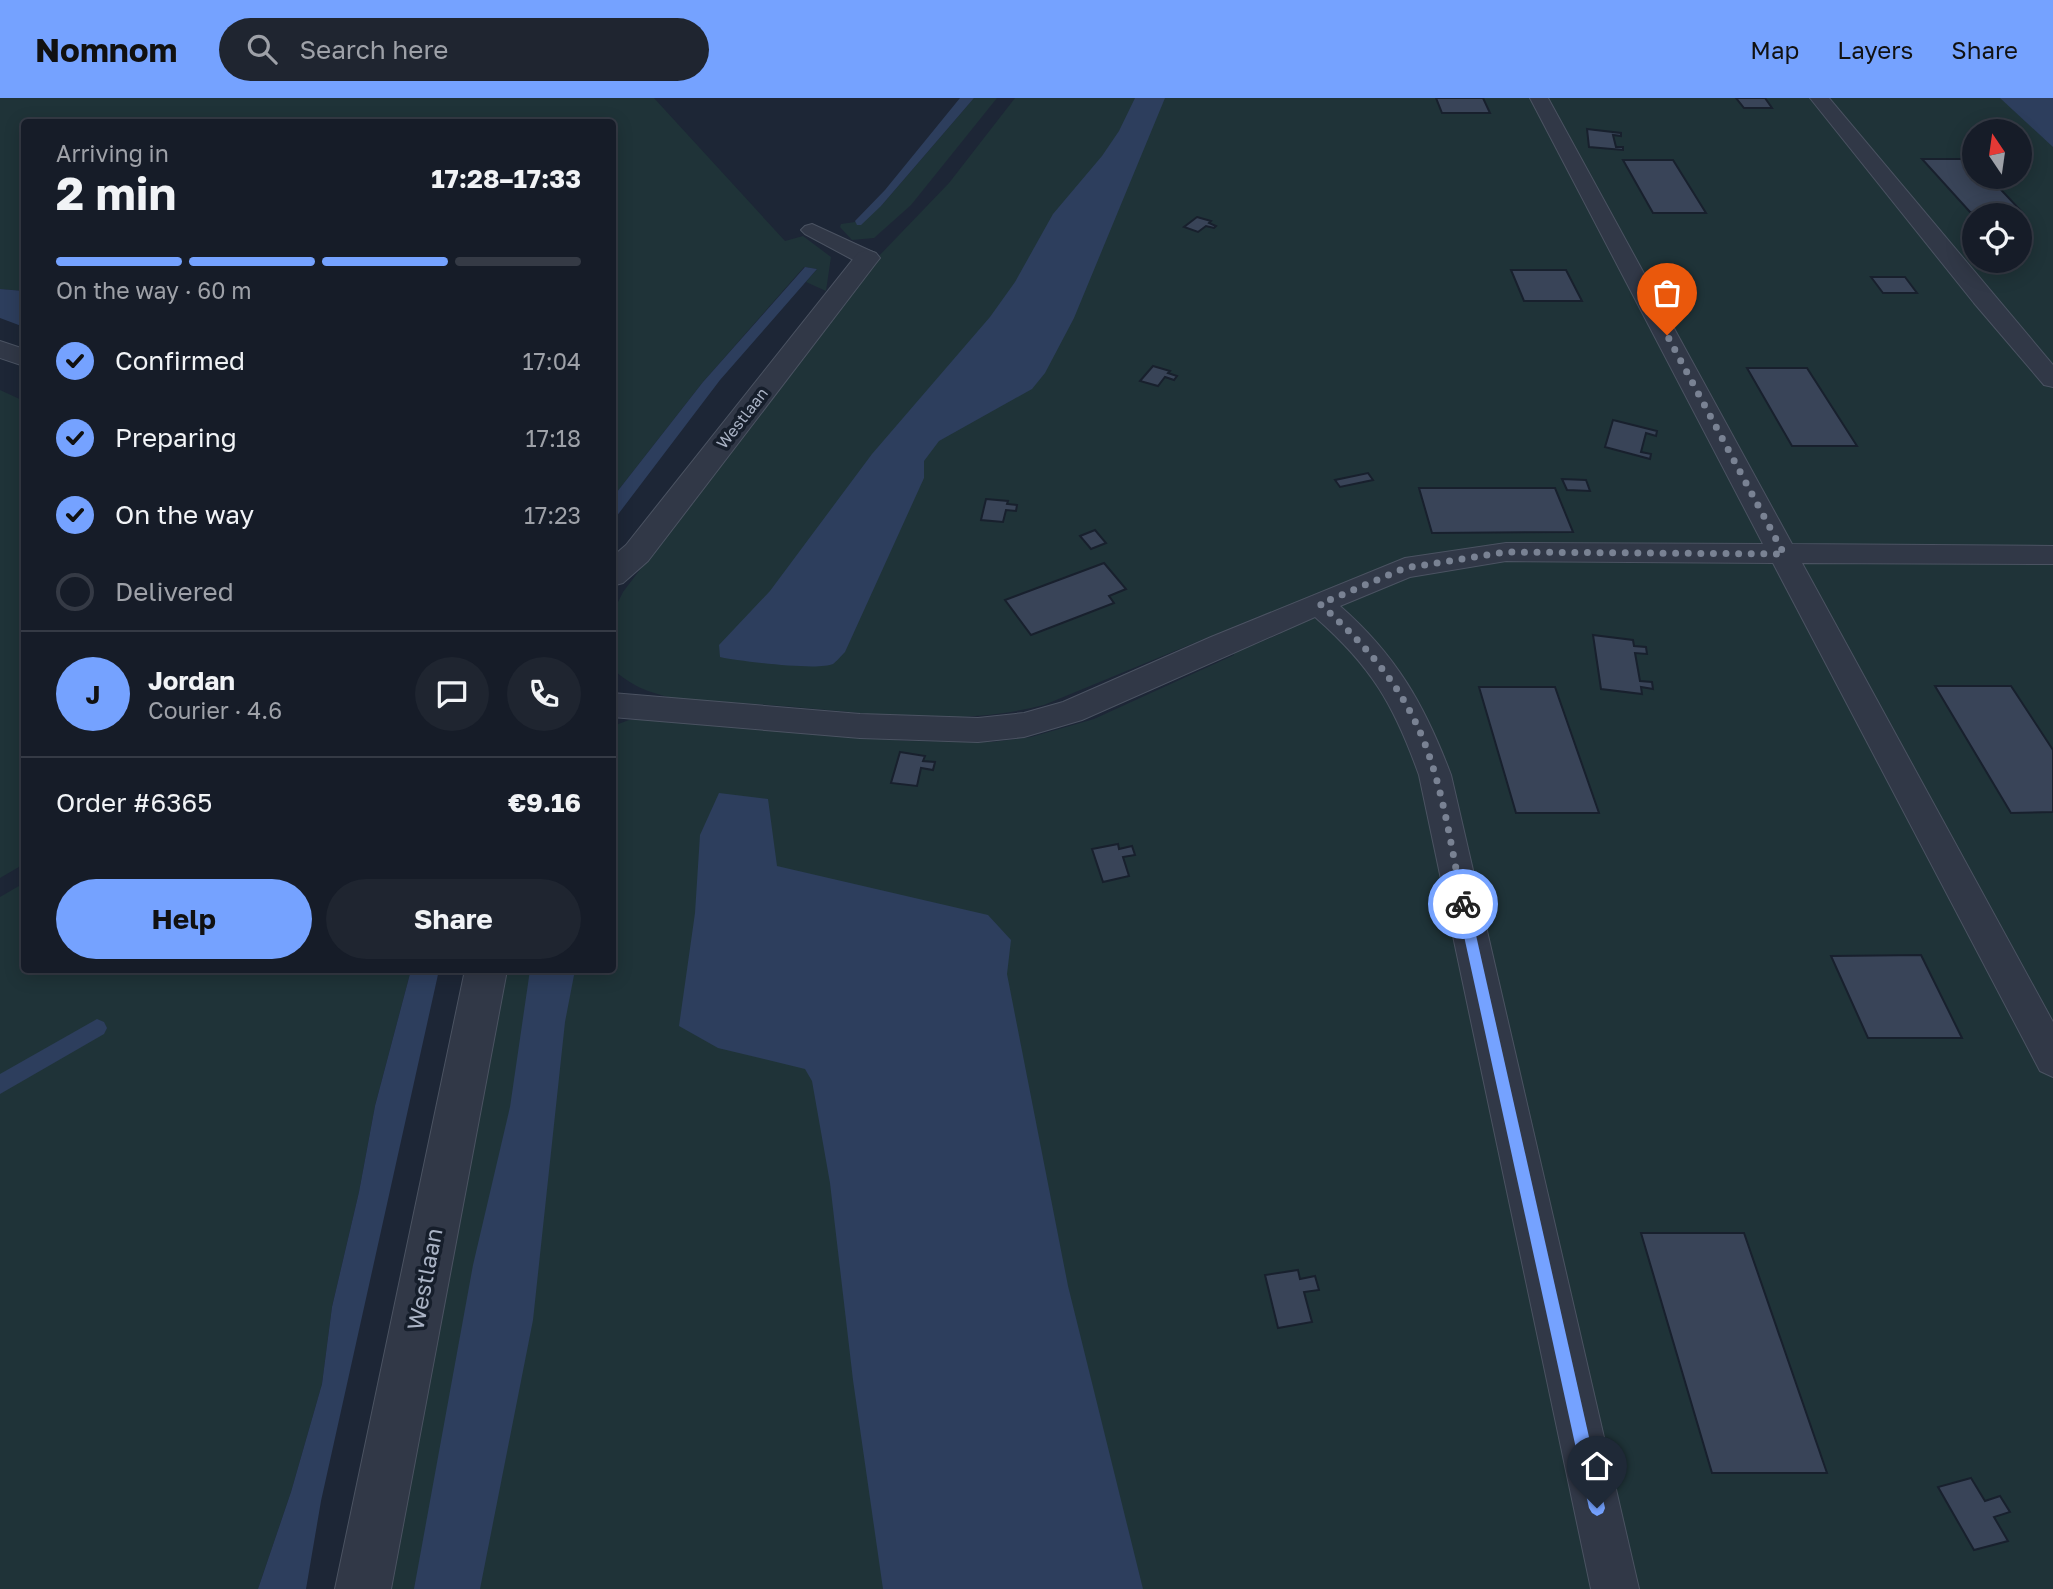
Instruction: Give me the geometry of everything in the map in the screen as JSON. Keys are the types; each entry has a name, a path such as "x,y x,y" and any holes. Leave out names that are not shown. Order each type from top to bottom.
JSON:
{"street":[{"name":"Westlaan","path":"616,571 637,553 867,258"},
{"path":"0,348 21,357"},
{"name":"Westlaan","path":"363,1589 485,973"}],"lane":[{"path":"1539,98 2053,1059"},
{"path":"1819,98 1982,298 2053,380"},
{"path":"812,230 867,258"},
{"path":"616,705 860,726 978,730 1024,725 1071,712 1405,568 1506,552 2053,555"},
{"path":"1320,604 1348,628 1379,663 1414,719 1435,775 1615,1589"}],"green space":[{"path":"0,98 654,98 785,241 803,236 831,257 826,291 806,282 817,269 804,267 703,382 616,493 616,119 21,119 21,291 0,289"},
{"path":"974,98 997,98 911,205 874,238 852,240 840,227 841,224 855,222 881,206"},
{"path":"1015,98 2053,98 2053,1589 386,1589 503,973 616,973 616,725 629,720 652,720 908,741 992,742 1031,737 1094,719 1234,655 1233,653 1280,634 1262,615 1044,705 1016,711 962,717 882,715 672,698 640,688 616,672 616,606 623,592 875,260 949,183"},
{"path":"0,390 21,400 21,866 0,878"},
{"path":"21,885 21,973 410,973 375,1106 359,1192 332,1307 322,1384 291,1492 258,1589 0,1589 0,897"}],"water":[{"path":"960,98 974,98 881,206 861,225 857,225 855,221 885,190"},
{"path":"1135,98 1165,98 1074,318 1045,373 1032,389 939,441 924,461 924,478 845,652 833,664 825,666 760,663 720,657 719,645 770,591 872,454 990,317 1015,282 1053,214 1102,156 1119,131"},
{"path":"2000,98 2053,98 2053,147 2032,128 2032,119 2023,119"},
{"path":"805,267 817,269 720,380 616,517 616,493 703,382"},
{"path":"0,289 21,291 21,326 0,318"},
{"path":"719,793 768,799 777,866 988,915 1011,940 1007,974 1068,1286 1143,1589 883,1589 853,1380 830,1183 812,1081 805,1069 718,1048 679,1026 695,913 700,835"},
{"path":"410,973 438,973 321,1501 306,1589 258,1589 291,1492 322,1384 332,1307 359,1192 375,1106"},
{"path":"530,973 574,973 565,1022 533,1320 480,1589 414,1589 473,1265 510,1107"}],"building":[{"path":"1436,98 1483,98 1490,113 1442,113"},
{"path":"1736,98 1765,98 1772,108 1744,108"},
{"path":"1587,129 1621,133 1621,136 1613,135 1616,147 1623,147 1623,150 1589,147"},
{"path":"1922,159 1962,159 1962,189 2000,189 2014,203 1962,203"},
{"path":"1623,160 1673,160 1706,213 1653,213"},
{"path":"1197,217 1211,221 1209,223 1216,226 1206,226 1198,232 1184,227"},
{"path":"1511,270 1566,270 1582,301 1524,301"},
{"path":"1871,277 1905,277 1917,293 1883,293"},
{"path":"1153,366 1177,376 1174,380 1165,377 1158,386 1140,381"},
{"path":"1747,368 1807,368 1857,446 1792,446"},
{"path":"1613,420 1657,431 1656,436 1646,433 1641,452 1651,454 1650,459 1605,447"},
{"path":"1368,473 1373,480 1340,487 1335,480"},
{"path":"1562,479 1586,480 1590,491 1567,490"},
{"path":"1419,488 1555,488 1573,532 1432,533"},
{"path":"986,499 1008,501 1007,504 1017,505 1016,511 1006,510 1003,522 981,520"},
{"path":"1095,530 1106,543 1091,549 1080,536"},
{"path":"1104,563 1126,589 1109,596 1114,603 1031,635 1005,600"},
{"path":"1593,635 1633,640 1634,646 1646,647 1647,654 1635,653 1640,681 1652,682 1653,689 1641,687 1642,694 1601,689"},
{"path":"1935,686 2011,686 2053,750 2053,812 2011,813"},
{"path":"1479,687 1555,687 1599,813 1516,813"},
{"path":"900,752 925,756 923,761 935,762 933,770 921,768 917,786 891,783"},
{"path":"1118,844 1119,849 1132,846 1135,855 1123,857 1129,876 1103,882 1092,849"},
{"path":"1921,955 1962,1038 1868,1038 1831,956"},
{"path":"1641,1233 1744,1233 1827,1473 1712,1473"},
{"path":"1298,1270 1300,1279 1315,1276 1319,1290 1304,1292 1312,1322 1278,1328 1265,1275"},
{"path":"1971,1478 1985,1501 2000,1496 2010,1512 1994,1517 2008,1541 1974,1550 1938,1487"}],"waterway":[{"path":"0,1085 97,1028"}],"way so far":[{"path":"1463,904 1435,775 1414,719 1379,663 1348,628 1320,604 1405,568 1506,552 1784,554 1667,335"}],"route":[{"path":"1463,904 1597,1508"}]}
